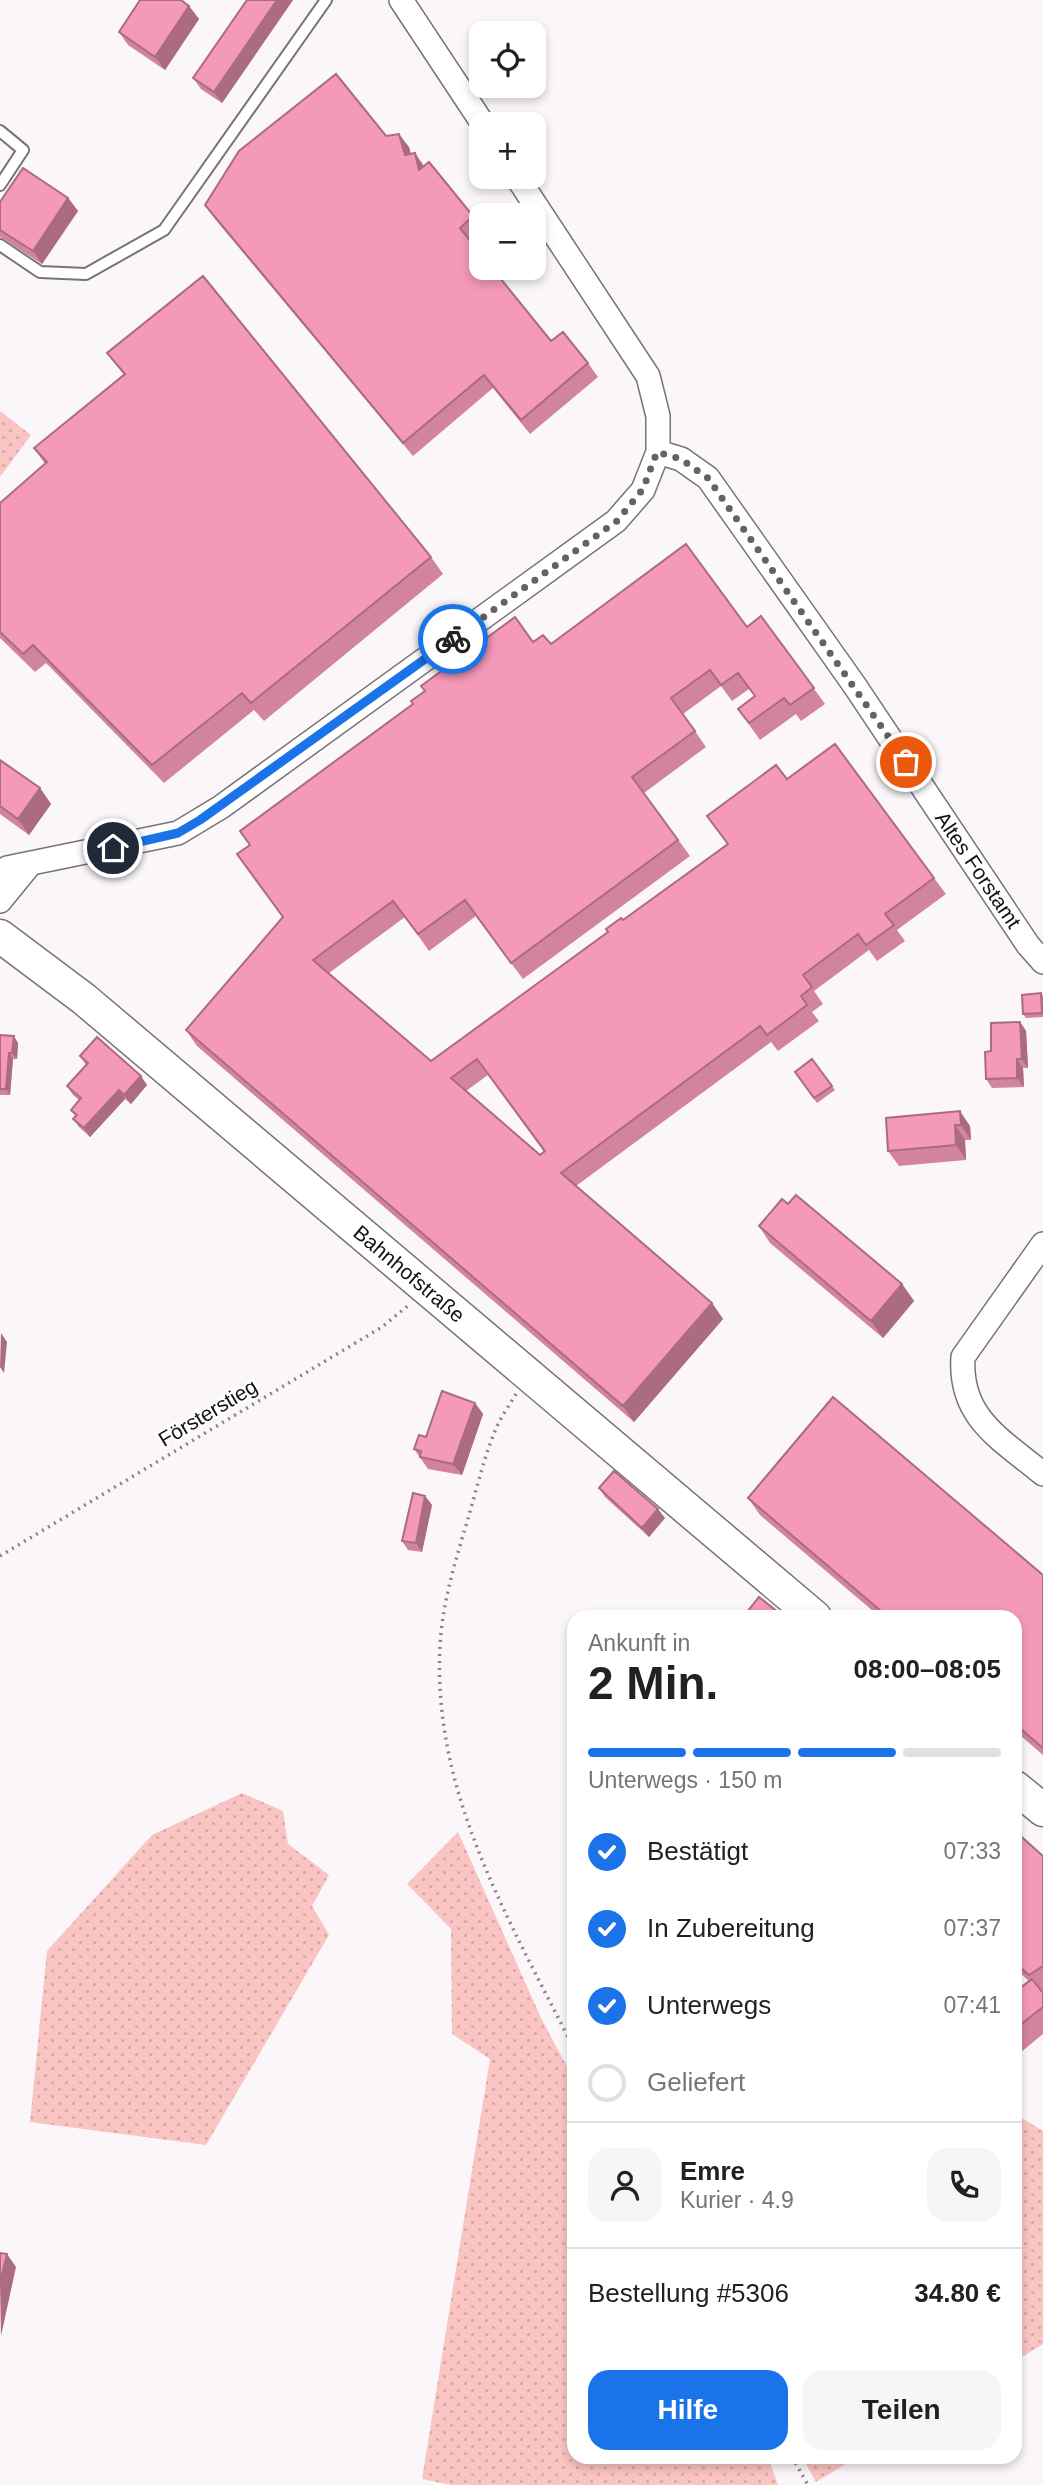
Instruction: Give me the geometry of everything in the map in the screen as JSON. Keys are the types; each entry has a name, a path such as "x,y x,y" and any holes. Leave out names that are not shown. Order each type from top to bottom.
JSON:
{"main road":[{"name":"Bahnhofstraße","path":"0,936 84,999 807,1610"},
{"path":"1022,1793 1043,1810"}],"street":[{"path":"401,0 475,112"},
{"path":"0,873 7,868 178,833 221,807 617,521 643,489 657,452 657,416 648,376 525,189"},
{"name":"Altes Forstamt","path":"657,452 681,459 708,478 855,686 1028,946 1043,962"},
{"path":"0,901 31,863"},
{"path":"1043,1244 963,1357 961,1377 965,1394 979,1420 1043,1474"}],"lane":[{"path":"0,245 40,272 86,274 164,230 326,0"},
{"path":"0,131 23,150 0,185"}],"path":[{"name":"Försterstieg","path":"0,1556 382,1326 428,1290"},
{"path":"528,1374 495,1430 452,1569 440,1644 439,1683 451,1762 465,1819 485,1871 567,2035"},
{"path":"796,2464 808,2485"}],"shaded area":[{"path":"0,411 31,435 0,477"},
{"path":"242,1793 283,1811 288,1844 329,1875 312,1906 329,1935 206,2145 30,2122 47,1951 152,1835"},
{"path":"458,1832 541,2018 567,2067 567,2464 770,2464 778,2485 451,2485 422,2479 490,2059 452,2034 451,1929 407,1884"},
{"path":"1022,2118 1043,2131 1043,2344 1022,2357"},
{"path":"806,2464 846,2464 816,2482"}],"building":[{"path":"140,0 181,0 189,6 155,57 119,32"},
{"path":"247,0 277,0 214,92 193,78"},
{"path":"336,74 386,136 399,134 405,155 415,153 419,170 429,162 469,211 469,220 460,228 469,239 469,280 502,280 551,341 563,332 588,363 521,420 484,375 403,443 205,205 239,151"},
{"path":"23,168 68,198 33,251 0,230 0,202"},
{"path":"203,276 431,557 251,703 242,693 152,765 33,645 23,654 0,632 0,503 47,462 34,448 125,374 107,353"},
{"path":"686,544 747,627 761,616 814,688 790,705 784,698 749,723 738,709 755,696 738,673 721,685 710,670 671,698 695,731 632,777 678,840 511,963 465,900 418,934 393,901 313,960 431,1061 608,932 606,929 621,918 623,920 728,844 707,816 776,765 787,779 835,744 934,878 885,914 894,925 866,945 858,934 803,975 812,987 801,996 807,1005 767,1035 760,1026 561,1173 712,1303 623,1406 186,1030 283,917 237,854 250,845 240,831 413,704 411,701 425,691 421,686 515,617 533,642 543,635 551,644","holes":["477,1059 545,1151 540,1155 451,1078"]},
{"path":"0,760 40,788 18,819 0,806"},
{"path":"1041,993 1042,1013 1023,1014 1022,995"},
{"path":"1020,1022 1022,1059 1017,1059 1017,1078 986,1079 985,1052 991,1051 991,1023"},
{"path":"0,1035 14,1036 12,1053 9,1053 6,1089 0,1089"},
{"path":"97,1037 141,1076 124,1095 119,1090 84,1128 73,1119 77,1115 71,1110 81,1098 67,1086 88,1063 80,1056"},
{"path":"812,1059 832,1086 814,1098 795,1072"},
{"path":"960,1111 961,1125 955,1125 956,1145 888,1151 886,1118"},
{"path":"796,1195 902,1284 871,1321 759,1226 782,1199 788,1204"},
{"path":"442,1391 475,1403 453,1464 420,1457 421,1451 414,1449 419,1435 426,1437"},
{"path":"833,1397 1043,1575 1043,1748 1022,1730 1022,1610 880,1610 748,1498"},
{"path":"614,1471 658,1509 642,1528 599,1488"},
{"path":"413,1493 425,1496 416,1543 402,1541"},
{"path":"759,1597 775,1610 749,1610"},
{"path":"1022,1837 1043,1856 1043,1966 1029,1975 1022,1969"},
{"path":"1032,1979 1043,1993 1043,2007 1022,2024 1022,1987"},
{"path":"0,2253 7,2254 0,2283"}],"way so far":[{"path":"453,639 617,521 643,489 657,452 681,459 708,478 906,762"}],"route":[{"path":"113,848 178,833 200,820 453,639"}]}
